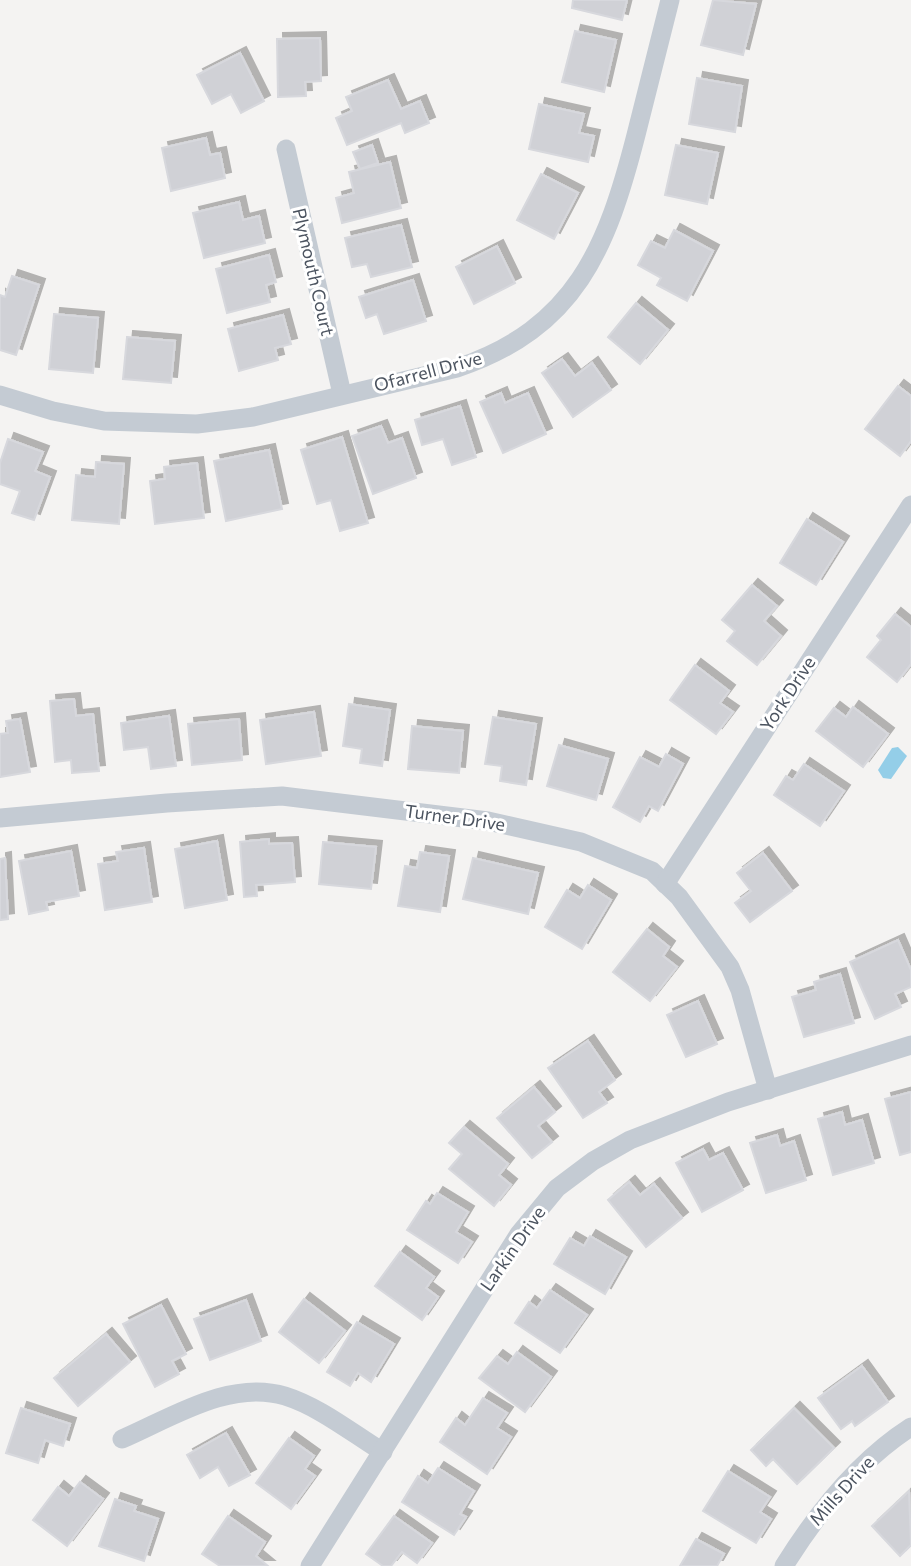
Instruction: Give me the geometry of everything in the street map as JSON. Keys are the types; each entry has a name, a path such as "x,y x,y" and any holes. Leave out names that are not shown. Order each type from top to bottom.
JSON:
{"street":[{"name":"Ofarrell Drive","path":"0,395 53,411 104,421 197,424 253,417 487,358 543,323 565,300 588,269 614,217 670,0"},
{"name":"Plymouth Court","path":"286,149 342,394"},
{"name":"York Drive","path":"665,884 911,505"},
{"name":"Turner Drive","path":"0,818 282,796 488,821 582,842 652,871 679,897 730,967 740,990 768,1090"},
{"name":"Larkin Drive","path":"310,1566 519,1234 556,1188 593,1161 630,1140 768,1090 911,1045"},
{"path":"122,1439 225,1395 256,1391 284,1396 314,1409 383,1452"},
{"name":"Mills Drive","path":"784,1566 811,1523 861,1467 889,1441 911,1427"}],"water":[{"path":"898,747 907,756 891,779 883,778 878,770 892,748"}],"building":[{"path":"573,0 627,0 622,20 572,8"},
{"path":"713,0 756,4 743,55 701,45"},
{"path":"575,31 616,40 604,92 562,82"},
{"path":"320,38 321,81 305,82 306,96 278,97 277,39"},
{"path":"240,53 264,101 241,113 231,94 212,104 197,75"},
{"path":"697,78 742,86 735,132 689,124"},
{"path":"388,80 401,109 420,101 429,123 405,133 401,123 347,145 336,118 352,111 346,97"},
{"path":"539,104 584,114 579,133 594,136 588,162 529,149"},
{"path":"206,138 210,155 220,153 225,178 171,191 162,148"},
{"path":"372,145 378,163 360,169 353,152"},
{"path":"676,145 718,153 707,204 665,195"},
{"path":"390,162 401,208 342,223 336,198 354,193 349,172"},
{"path":"541,174 578,193 554,239 517,220"},
{"path":"239,202 243,220 259,216 265,243 204,258 193,213"},
{"path":"401,225 412,267 371,277 367,264 352,267 345,238"},
{"path":"674,230 713,251 687,301 657,285 661,278 638,265 651,241 665,248"},
{"path":"497,246 515,283 474,304 456,267"},
{"path":"269,255 276,282 266,285 270,302 227,313 216,269"},
{"path":"12,276 39,285 16,355 0,350 0,295 5,297"},
{"path":"413,280 426,321 384,334 377,314 366,318 359,297"},
{"path":"636,303 668,330 640,364 608,337"},
{"path":"54,314 98,318 93,373 49,369"},
{"path":"283,315 291,344 275,348 278,360 239,371 228,329"},
{"path":"127,337 175,341 171,383 123,379"},
{"path":"562,359 575,376 592,363 611,390 573,417 542,373"},
{"path":"898,386 911,396 911,441 900,456 865,429"},
{"path":"501,393 505,403 528,393 546,434 503,453 480,402"},
{"path":"460,406 476,457 452,465 443,439 422,445 415,420"},
{"path":"381,426 388,443 402,438 416,478 373,494 352,436"},
{"path":"342,437 368,523 340,531 331,500 317,504 301,450"},
{"path":"8,439 43,452 35,471 50,477 34,520 12,513 20,491 0,484 0,463"},
{"path":"269,450 282,509 226,521 214,461"},
{"path":"96,462 124,464 119,524 72,520 76,475 95,477"},
{"path":"197,463 204,518 155,524 150,481 165,479 164,467"},
{"path":"807,519 843,542 816,585 780,563"},
{"path":"752,585 777,606 764,621 781,636 757,665 727,641 735,631 722,620"},
{"path":"895,614 911,627 911,664 897,682 867,657 881,640 877,636"},
{"path":"695,665 729,691 720,703 733,712 716,734 670,700"},
{"path":"74,699 76,716 93,714 99,771 72,773 71,760 55,762 50,701"},
{"path":"349,704 390,710 382,766 360,763 362,749 343,746"},
{"path":"853,707 888,734 863,767 816,731 834,708 846,717"},
{"path":"314,712 321,756 266,764 260,720"},
{"path":"169,716 176,766 151,769 148,747 124,750 121,723"},
{"path":"493,717 536,724 526,785 500,781 502,766 485,764"},
{"path":"20,719 30,772 0,777 0,734 8,733 6,721"},
{"path":"239,719 242,760 192,765 188,724"},
{"path":"412,726 463,731 459,773 408,769"},
{"path":"559,745 608,759 596,800 547,786"},
{"path":"666,754 683,764 658,811 649,806 640,822 613,807 640,757 659,767"},
{"path":"804,764 844,791 820,826 774,795 786,776 793,780"},
{"path":"269,839 269,844 292,843 295,882 256,885 257,896 244,897 240,842"},
{"path":"217,841 227,900 185,908 175,849"},
{"path":"323,842 376,847 371,889 319,884"},
{"path":"144,848 152,902 105,910 98,864 118,861 116,852"},
{"path":"71,851 79,896 46,902 48,910 29,914 19,861"},
{"path":"420,852 449,856 440,912 398,906 405,866 417,868"},
{"path":"763,853 792,891 750,922 735,903 751,891 737,873"},
{"path":"5,858 8,919 0,920 0,859"},
{"path":"473,858 538,873 528,914 463,899"},
{"path":"588,885 611,900 582,949 545,927 567,890 580,898"},
{"path":"647,929 669,947 663,956 677,967 650,1001 613,972"},
{"path":"898,940 911,970 911,987 895,994 901,1007 875,1019 850,962"},
{"path":"840,974 854,1023 804,1037 792,997 816,990 814,982"},
{"path":"698,1001 717,1044 686,1057 667,1015"},
{"path":"588,1041 615,1080 599,1092 607,1103 583,1118 548,1068"},
{"path":"534,1087 555,1112 538,1126 552,1142 532,1158 497,1118"},
{"path":"911,1092 911,1152 900,1155 885,1099"},
{"path":"842,1112 845,1125 862,1120 874,1163 833,1175 818,1119"},
{"path":"464,1127 508,1164 499,1175 511,1185 494,1206 449,1169 462,1154 449,1143"},
{"path":"777,1135 780,1146 794,1141 806,1180 766,1193 750,1143"},
{"path":"703,1149 709,1160 723,1153 743,1190 702,1212 676,1163"},
{"path":"629,1182 640,1195 654,1184 682,1218 646,1247 608,1200"},
{"path":"437,1193 468,1212 456,1232 472,1242 458,1263 407,1230 426,1201 430,1204"},
{"path":"590,1236 626,1257 605,1294 554,1264 570,1238 584,1246"},
{"path":"400,1252 434,1277 426,1288 438,1297 422,1320 375,1286"},
{"path":"550,1290 587,1315 560,1353 515,1323 529,1302 537,1308"},
{"path":"304,1299 345,1331 319,1363 279,1332"},
{"path":"246,1300 261,1341 210,1360 194,1319"},
{"path":"161,1305 186,1354 172,1361 179,1374 155,1387 123,1324"},
{"path":"357,1322 394,1344 371,1382 358,1373 350,1386 327,1372"},
{"path":"106,1334 130,1362 78,1406 54,1378"},
{"path":"517,1352 551,1377 525,1412 479,1378 497,1356 508,1364"},
{"path":"862,1366 888,1402 855,1426 852,1421 841,1429 818,1398"},
{"path":"483,1398 507,1413 497,1428 511,1437 487,1474 440,1442 456,1418 465,1425"},
{"path":"21,1408 70,1424 63,1446 45,1440 38,1463 6,1453"},
{"path":"794,1408 834,1448 797,1484 773,1459 766,1466 751,1450"},
{"path":"226,1433 250,1475 229,1486 218,1467 200,1478 187,1455"},
{"path":"289,1438 314,1456 305,1469 315,1476 291,1509 256,1483"},
{"path":"438,1468 474,1491 460,1514 466,1517 454,1535 402,1502 418,1476 428,1483"},
{"path":"728,1471 770,1497 760,1512 771,1519 756,1543 703,1511"},
{"path":"80,1482 103,1499 67,1546 33,1520 58,1487 69,1496"},
{"path":"909,1491 911,1545 900,1556 872,1526"},
{"path":"115,1499 136,1506 134,1511 158,1519 144,1561 99,1546"},
{"path":"228,1516 265,1542 256,1556 268,1566 220,1566 202,1554"},
{"path":"394,1516 432,1543 417,1563 402,1552 391,1566 383,1566 366,1554"},
{"path":"696,1539 724,1554 717,1566 680,1566"}]}
